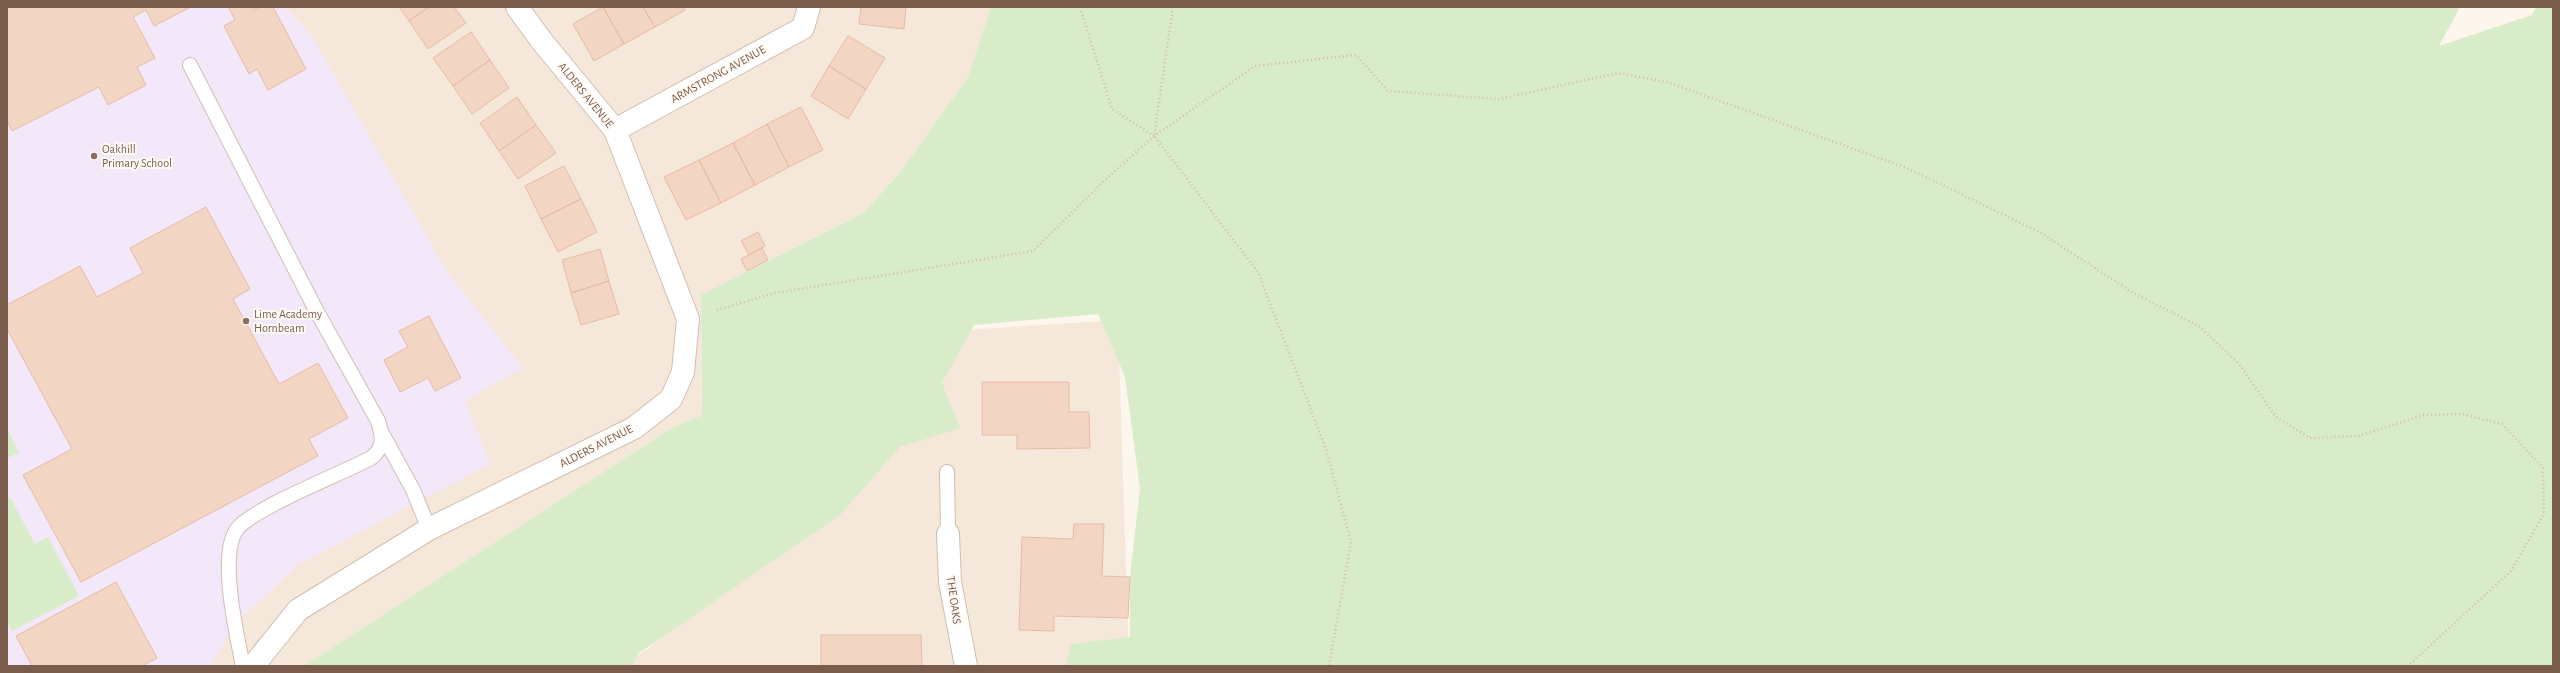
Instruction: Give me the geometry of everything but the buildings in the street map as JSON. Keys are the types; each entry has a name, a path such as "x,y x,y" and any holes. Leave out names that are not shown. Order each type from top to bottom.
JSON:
{"street":[{"name":"ALDERS AVENUE","path":"253,666 298,610 429,529 634,428 672,398 684,372 688,319 615,130 541,40 517,7"},
{"name":"ARMSTRONG AVENUE","path":"615,130 803,28 809,7"},
{"name":"THE OAKS","path":"948,534 950,582 966,666"}],"lane":[{"path":"190,65 316,310 378,421 383,435 413,490 429,529"},
{"path":"243,666 234,624 229,563 237,530 246,520 371,458 378,452 383,435"},
{"path":"947,472 948,534"}],"path":[{"path":"1080,7 1112,109 1154,136 1258,272 1326,449 1351,542 1329,666"},
{"path":"1154,136 1173,7"},
{"path":"688,319 775,293 1033,251 1106,179 1154,136 1255,66 1356,55 1388,91 1499,99 1618,73 1667,82 1907,168 2041,233 2133,293 2199,326 2239,364 2276,417 2310,438 2358,436 2424,415 2462,414 2502,424 2543,468 2544,513 2511,571 2408,666"}],"shaded area":[{"path":"7,7 991,7 968,77 901,171 864,213 701,295 702,415 670,429 304,666 7,666"},
{"name":"Lime Academy Hornbeam","path":"7,7 285,7 310,33 448,273 523,368 465,400 490,464 299,564 234,625 211,666 7,666"},
{"path":"1118,320 1129,666 625,666 790,538 966,330"}],"green space":[{"path":"991,7 2460,7 2439,46 2532,15 2536,7 2553,7 2553,666 1066,666 1071,644 1130,637 1130,577 1140,488 1125,377 1098,314 974,325 942,383 960,428 900,447 840,515 639,653 632,666 304,666 670,429 702,415 701,295 864,213 901,171 968,77"},
{"path":"7,428 19,453 7,458"},
{"path":"10,497 35,544 48,537 79,596 12,631 7,622 7,499"}],"place":[{"name":"Oakhill Primary School","path":"94,156"},
{"name":"Lime Academy Hornbeam","path":"246,321"}]}
